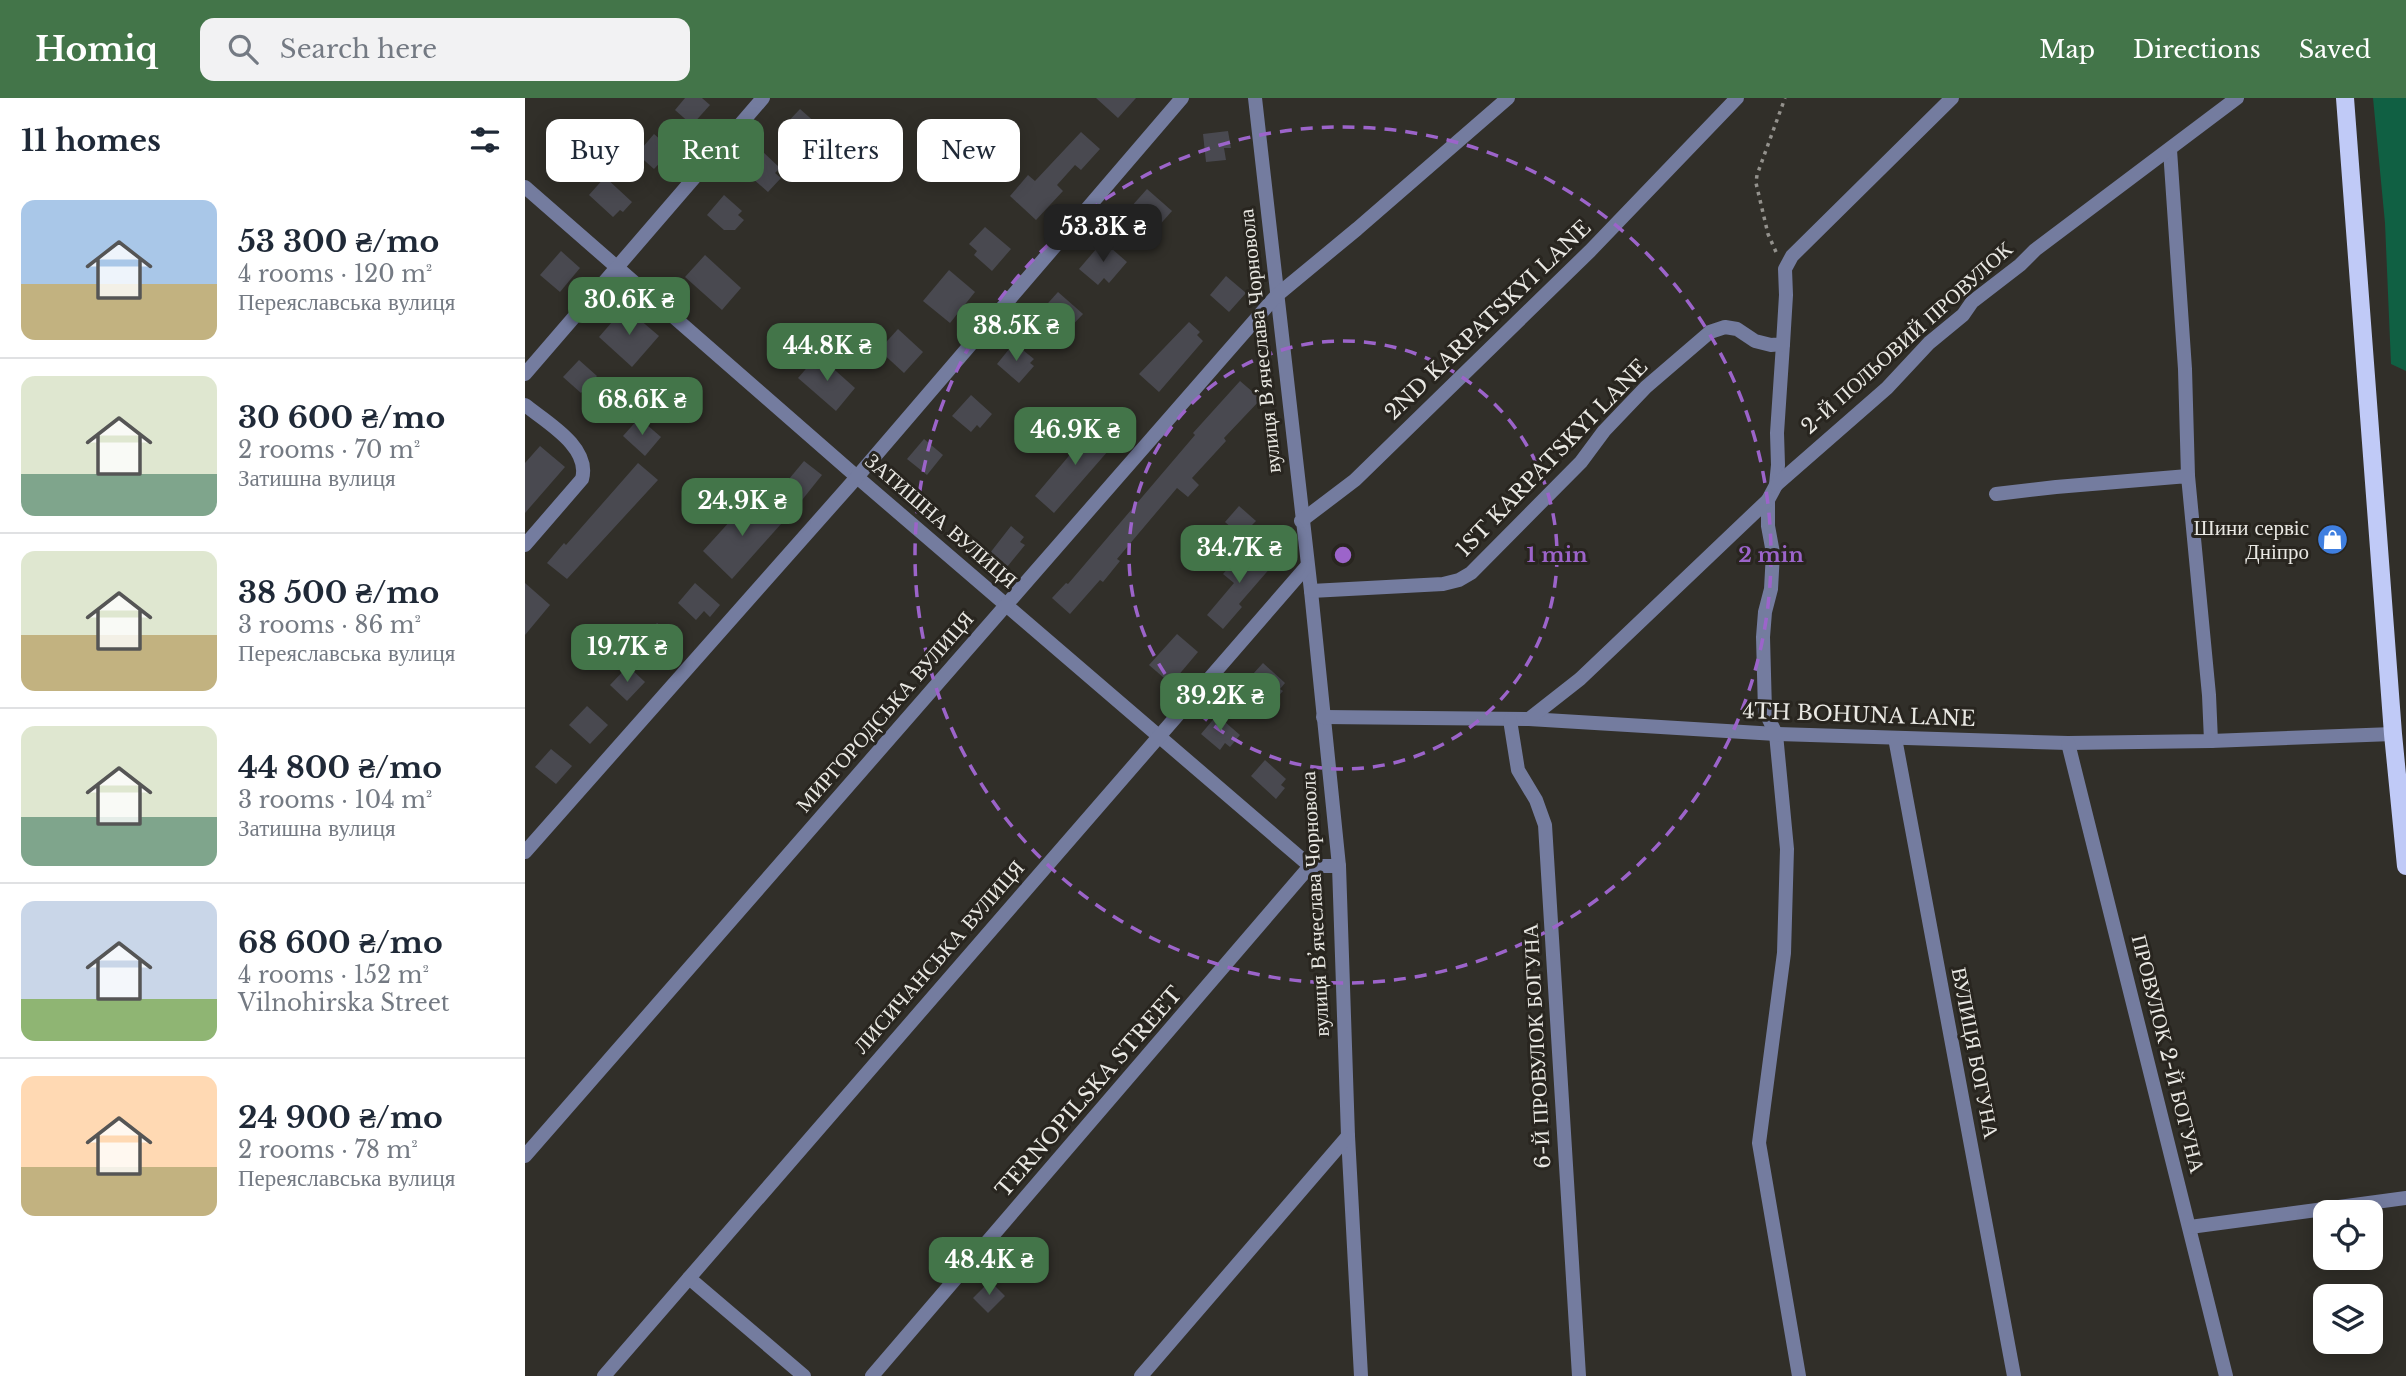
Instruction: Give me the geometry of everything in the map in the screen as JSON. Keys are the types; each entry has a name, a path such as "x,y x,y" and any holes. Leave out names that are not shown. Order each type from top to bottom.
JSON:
{"main road":[{"path":"2345,98 2393,734 2406,866"}],"street":[{"path":"525,374 763,98"},
{"path":"525,852 857,477 1182,98"},
{"name":"вулиця Вʼячеслава Чорновола","path":"1255,98 1339,866 1348,1136 1361,1376"},
{"name":"МИРГОРОДСЬКА ВУЛИЦЯ","path":"525,1156 1276,296 1508,98"},
{"name":"2ND KARPATSKYI LANE","path":"1301,521 1355,480 1590,251 1737,98"},
{"path":"1528,719 1580,679 1768,500 1776,485 1785,269 1792,256 1952,98"},
{"name":"2-Й ПОЛЬОВИЙ ПРОВУЛОК","path":"1776,485 1887,388 1929,343 1963,315 1972,302 2035,250 2237,98"},
{"path":"2170,150 2185,369 2188,476 2211,741"},
{"name":"ЗАТИШНА ВУЛИЦЯ","path":"525,187 857,477 1310,866"},
{"name":"1ST KARPATSKYI LANE","path":"1311,591 1443,584 1459,580 1471,573 1581,462 1604,431 1646,387 1710,332 1725,327 1737,328 1755,341 1771,345 1783,344"},
{"path":"525,405 573,446 583,462 584,472 582,479 525,545"},
{"path":"1996,494 2188,476"},
{"path":"1768,500 1768,526 1773,553 1771,589 1765,612 1763,638 1765,711 1776,734 1787,849 1784,953 1759,1143 1799,1376"},
{"name":"ЛИСИЧАНСЬКА ВУЛИЦЯ","path":"604,1376 1307,566"},
{"name":"4TH BOHUNA LANE","path":"1323,717 1528,719 1776,734 2068,743 2393,734"},
{"name":"6-Й ПРОВУЛОК БОГУНА","path":"1510,720 1518,770 1536,800 1545,825 1579,1376"},
{"name":"ВУЛИЦЯ БОГУНА","path":"1895,738 2014,1376"},
{"name":"ПРОВУЛОК 2-Й БОГУНА","path":"2068,743 2227,1376"},
{"path":"1310,866 1339,866"},
{"name":"TERNOPILSKA STREET","path":"873,1376 1310,866"},
{"path":"1141,1376 1348,1136"},
{"path":"2190,1227 2406,1198"},
{"path":"689,1278 804,1376"}],"path":[{"path":"1785,98 1756,183 1768,234 1785,269"}],"green space":[{"path":"2373,98 2406,98 2406,371 2391,364 2385,223"}],"building":[{"path":"685,98 702,98 710,105 697,119 685,119 675,110"},
{"path":"1096,98 1136,98 1118,118"},
{"path":"800,109 811,119 791,119"},
{"path":"1228,131 1231,148 1224,148 1226,160 1206,162 1203,134"},
{"path":"1081,132 1100,149 1081,170 1075,165 1057,185 1063,191 1036,220 1010,196 1028,175 1035,181"},
{"path":"654,134 658,138 658,165 654,169 644,160 644,146"},
{"path":"764,153 778,166 775,173 778,181 768,192 757,182 764,182"},
{"path":"601,182 610,182 632,202 623,212 620,210 613,217 589,195"},
{"path":"1147,189 1172,211 1147,239 1122,217"},
{"path":"724,195 742,211 738,215 744,220 735,230 724,230 707,215"},
{"path":"985,227 1011,249 992,271 974,255 977,251 969,244"},
{"path":"1103,241 1127,262 1109,283 1104,278 1098,285 1079,269"},
{"path":"561,251 580,268 560,292 540,275"},
{"path":"705,255 741,288 722,310 685,277"},
{"path":"949,270 975,292 950,323 923,301"},
{"path":"1226,276 1246,293 1229,312 1210,295"},
{"path":"1058,292 1083,314 1064,334 1040,312"},
{"path":"625,307 659,336 632,367 599,337"},
{"path":"1189,322 1200,332 1197,335 1203,341 1159,392 1139,374"},
{"path":"898,329 923,352 904,373 879,350"},
{"path":"1014,343 1034,359 1030,363 1034,366 1019,383 997,364"},
{"path":"818,355 855,388 836,411 798,378"},
{"path":"579,360 597,376 581,393 563,377"},
{"path":"1240,381 1261,399 1224,438 1226,441 1192,478 1199,485 1188,497 1177,488 1117,559 1120,561 1103,582 1100,580 1070,614 1052,598 1068,584 1195,435 1193,433"},
{"path":"971,395 992,414 980,428 977,425 971,432 952,416"},
{"path":"639,418 661,437 645,456 623,436"},
{"path":"1086,420 1115,443 1054,513 1035,496 1084,438 1076,432"},
{"path":"924,439 943,455 927,475 907,459"},
{"path":"540,446 565,467 525,513 525,463"},
{"path":"804,461 822,475 802,500 784,485"},
{"path":"638,463 658,480 567,579 547,563"},
{"path":"750,499 781,524 732,579 703,551"},
{"path":"1239,506 1256,521 1241,536 1225,522"},
{"path":"1011,526 1024,537 1020,542 1025,545 1007,567 990,553"},
{"path":"1248,546 1272,566 1239,604 1242,607 1223,629 1207,615 1234,583 1223,574"},
{"path":"525,583 550,605 525,635"},
{"path":"695,583 720,605 710,617 704,611 696,620 678,603"},
{"path":"657,623 679,641 662,662 645,648 652,639 647,635"},
{"path":"1177,634 1198,652 1171,684 1149,665"},
{"path":"1263,663 1285,683 1280,689 1283,691 1270,705 1268,702 1264,706 1242,686"},
{"path":"628,666 645,682 627,701 610,685"},
{"path":"587,706 608,725 590,744 569,725"},
{"path":"1217,715 1240,735 1230,747 1225,743 1220,750 1201,734"},
{"path":"551,749 572,766 556,784 535,767"},
{"path":"1265,760 1286,779 1281,785 1285,788 1276,799 1251,776"},
{"path":"990,1281 1005,1296 988,1313 973,1298"}],"place":[{"name":"Шини сервіс Дніпро","path":"2332,540"}]}
